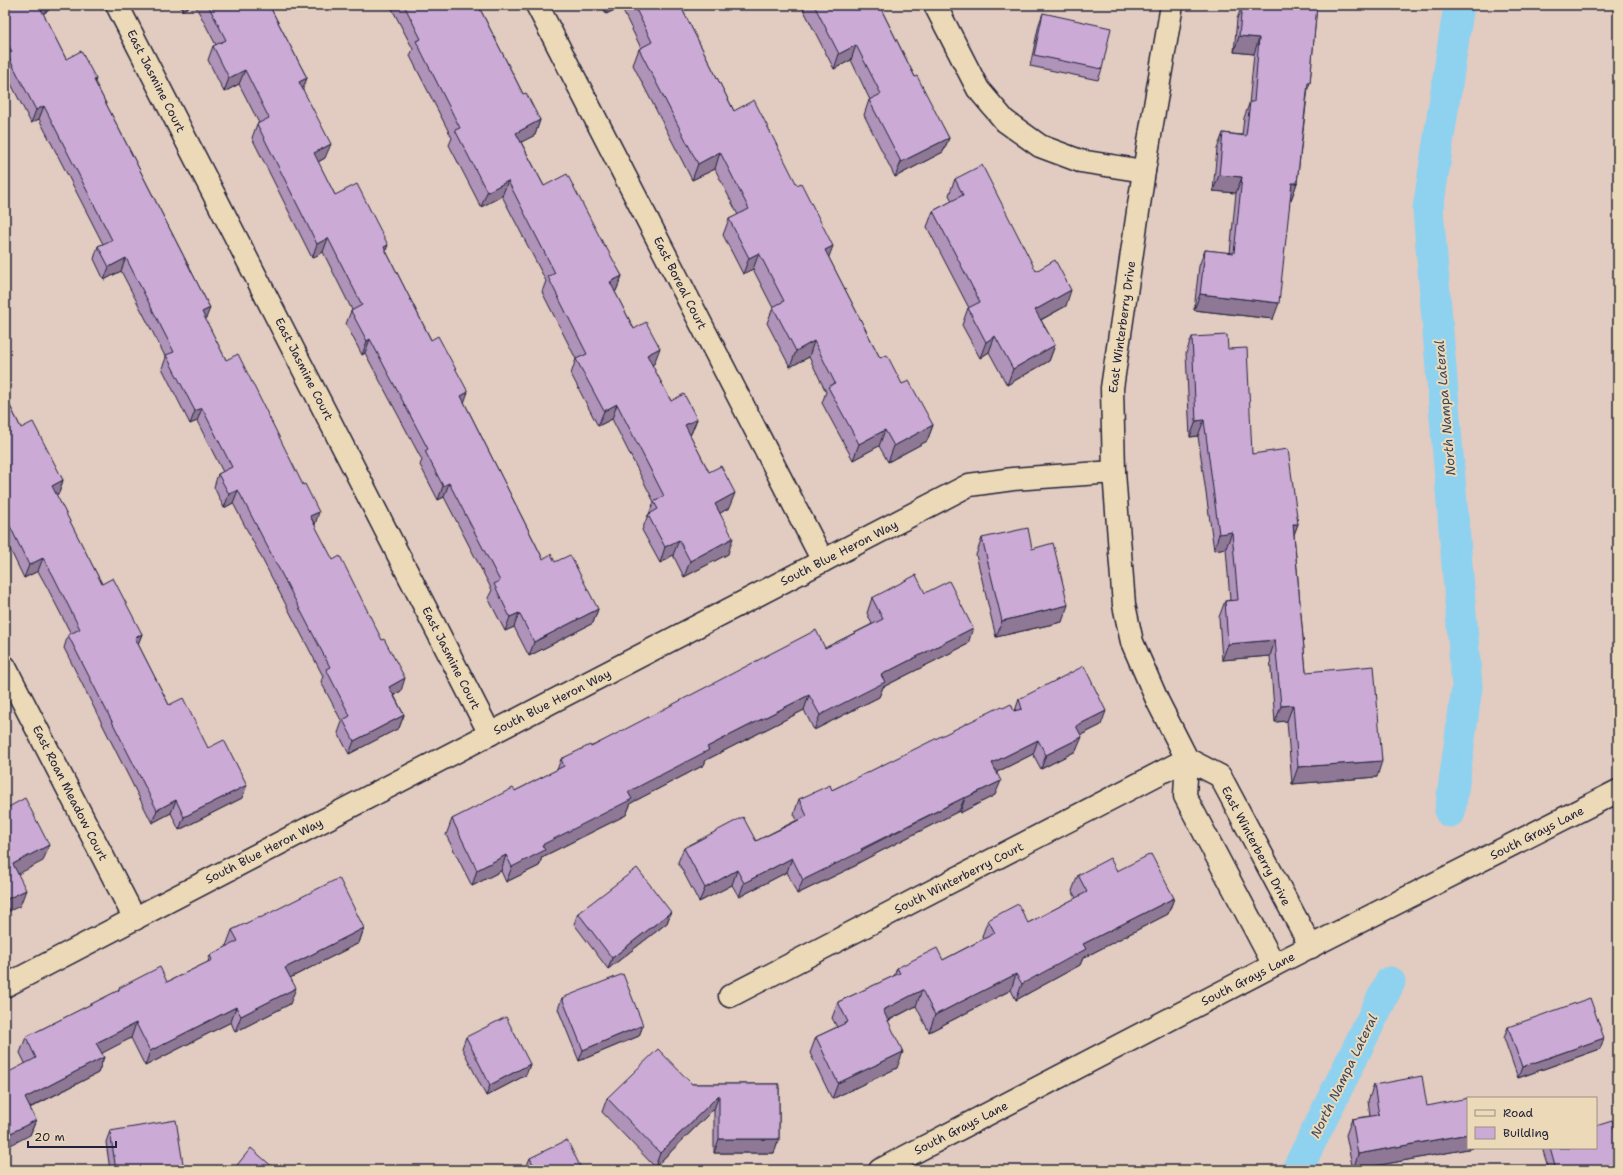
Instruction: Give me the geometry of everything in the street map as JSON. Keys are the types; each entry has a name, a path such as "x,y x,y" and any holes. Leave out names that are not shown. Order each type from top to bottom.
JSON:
{"street":[{"name":"East Jasmine Court","path":"117,5 490,734"},
{"name":"East Boreal Court","path":"537,5 823,561"},
{"path":"934,5 978,89 1005,121 1040,146 1080,161 1144,171"},
{"name":"East Winterberry Drive","path":"1172,5 1144,171 1112,388 1114,472 1124,605 1132,642 1158,702 1187,759 1220,776 1311,947"},
{"name":"South Blue Heron Way","path":"5,986 969,485 1013,478 1114,472"},
{"name":"East Roan Meadow Court","path":"5,667 135,919"},
{"path":"1187,759 1185,796 1274,966"},
{"name":"South Winterberry Court","path":"730,996 1187,759"},
{"name":"South Grays Lane","path":"880,1170 1274,966 1618,791"}],"building":[{"path":"5,5 39,5 66,59 81,51 96,79 94,80 210,308 202,312 226,360 238,354 303,485 305,484 319,512 310,516 333,560 340,556 382,640 384,639 405,678 389,687 404,715 354,741 343,720 350,716 326,669 330,667 238,490 229,494 218,474 232,467 202,408 195,411 166,355 174,352 126,258 109,267 98,246 112,240 44,106 36,110 7,54 12,52 5,39"},
{"path":"208,5 269,5 307,78 299,82 331,144 314,153 335,195 357,184 388,245 384,247 431,340 438,336 468,392 461,396 543,559 551,554 555,562 570,555 598,609 534,642 519,613 510,617 494,584 500,581 449,483 443,486 425,451 428,449 370,339 367,341 351,311 362,305 328,238 317,244 257,124 269,118 245,70 229,78 213,46 226,40"},
{"path":"404,5 478,5 523,94 526,93 540,120 516,133 544,186 567,174 622,276 610,282 634,329 646,322 660,348 647,355 671,401 684,394 697,419 685,425 709,472 721,466 735,493 715,504 733,538 690,561 679,540 665,547 648,515 658,509 654,502 664,496 617,404 604,411 576,359 587,354 548,277 555,273 508,181 487,192 455,130 460,128 416,41 421,39"},
{"path":"634,5 680,5 734,111 754,100 797,185 801,183 833,246 825,250 880,358 887,355 902,384 909,381 933,425 894,446 885,430 859,444 828,387 835,383 814,341 796,351 773,307 784,301 759,253 749,258 729,219 749,209 720,152 698,164 639,49 652,42"},
{"path":"814,5 879,5 915,77 917,76 949,138 901,162 869,100 881,94 856,45 839,54"},
{"path":"1242,5 1317,5 1310,83 1308,83 1297,183 1292,183 1279,303 1200,294 1205,250 1234,253 1242,177 1219,175 1223,133 1246,136 1250,102 1254,102 1259,38 1239,36"},
{"path":"1043,13 1111,28 1102,69 1034,55"},
{"path":"982,165 1036,271 1055,260 1071,290 1035,310 1055,345 1013,369 995,336 986,342 968,308 980,302 933,211 963,195 955,179"},
{"path":"1227,335 1228,349 1247,348 1252,454 1288,449 1298,524 1293,524 1306,672 1374,666 1382,761 1298,767 1293,705 1281,706 1275,640 1228,644 1225,601 1238,600 1232,532 1219,534 1204,420 1196,421 1192,337"},
{"path":"5,396 21,428 33,422 63,480 52,486 102,584 113,578 142,634 135,638 169,705 183,698 208,748 224,740 247,785 184,817 176,800 157,810 68,635 80,629 53,575 43,558 29,565 5,516"},
{"path":"1028,528 1032,549 1053,543 1068,605 1002,621 982,538"},
{"path":"916,575 925,593 949,581 973,628 881,675 885,682 820,715 809,695 707,747 709,750 628,792 632,799 542,845 545,850 512,867 506,855 477,870 452,819 513,788 515,791 564,766 561,759 590,745 591,747 816,630 825,648 883,619 872,598"},
{"path":"1084,666 1106,711 1076,726 1082,737 1046,755 1038,740 992,763 1001,781 965,797 861,849 862,851 803,880 792,858 744,883 737,870 705,888 684,848 743,817 756,841 807,816 799,799 830,785 832,790 1002,706 1003,708 1011,704 1014,711 1022,709 1019,699"},
{"path":"25,798 49,845 13,864 26,890 5,900 5,809"},
{"path":"1151,854 1174,898 1083,944 1086,949 1022,984 1016,974 935,1015 922,990 883,1010 903,1052 838,1083 816,1037 848,1022 838,1002 900,973 897,968 937,948 943,960 995,933 988,920 1018,904 1028,923 1087,892 1078,875 1110,858 1117,871"},
{"path":"637,868 671,912 612,958 578,913"},
{"path":"339,878 364,928 285,968 296,988 241,1016 236,1007 150,1051 136,1023 96,1043 104,1057 25,1098 36,1120 5,1136 5,1074 36,1058 26,1037 119,990 119,988 160,967 167,982 212,960 210,955 238,941 232,930 259,917 260,918"},
{"path":"623,974 643,1025 583,1050 562,998"},
{"path":"1590,998 1604,1038 1522,1067 1508,1027"},
{"path":"506,1017 530,1064 490,1085 466,1037"},
{"path":"658,1049 692,1084 779,1084 779,1139 719,1139 719,1095 660,1153 607,1098"},
{"path":"1422,1076 1427,1106 1467,1098 1467,1134 1358,1154 1352,1119 1379,1115 1374,1085"},
{"path":"176,1120 184,1170 116,1170 110,1131"},
{"path":"1612,1121 1618,1140 1618,1163 1596,1170 1556,1170 1550,1149 1597,1149 1597,1126"},
{"path":"567,1140 582,1170 536,1170 530,1158"},
{"path":"251,1148 276,1170 233,1170"}],"waterway":[{"name":"North Nampa Lateral","path":"1450,812 1467,687 1428,209 1459,5"},
{"name":"North Nampa Lateral","path":"1297,1170 1390,982"}]}
